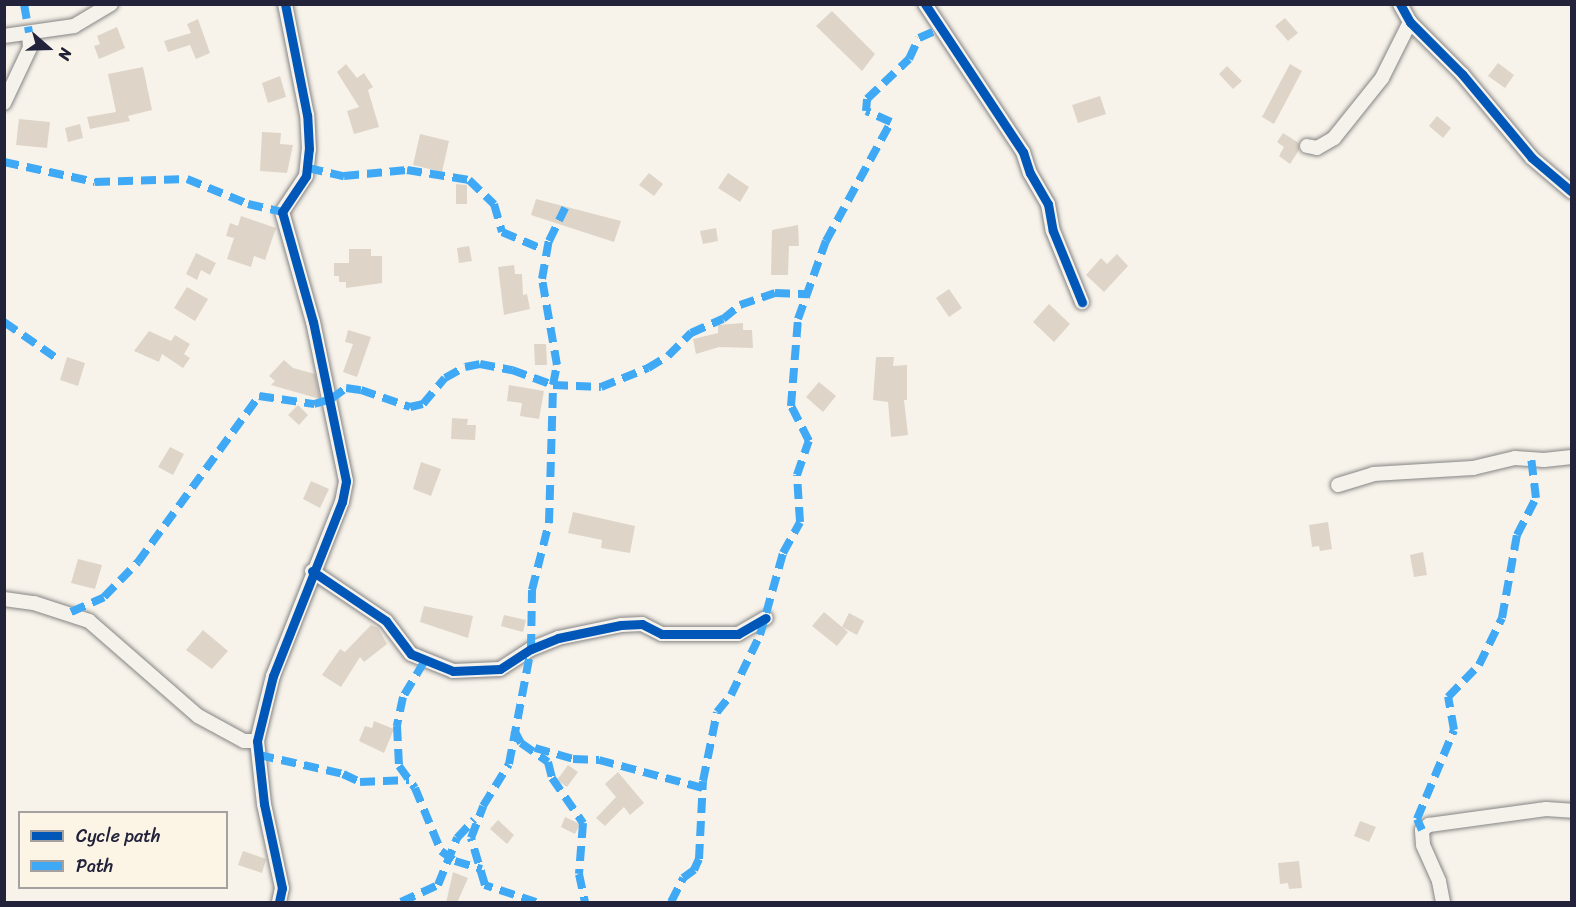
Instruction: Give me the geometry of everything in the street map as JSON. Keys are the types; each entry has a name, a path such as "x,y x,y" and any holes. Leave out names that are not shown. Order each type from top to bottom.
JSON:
{"street":[{"path":"4,36 74,26 111,4"},
{"path":"279,903 282,888 264,804 257,741 273,676 312,571 342,502 346,468 313,322 283,225 284,206 306,176 309,149 307,115 285,4"},
{"path":"925,4 1023,152 1030,173 1048,204 1053,231 1082,302"},
{"path":"1400,4 1410,22 1462,74 1532,158 1572,192"},
{"path":"1307,146 1317,148 1334,138 1382,78 1410,22"},
{"path":"4,103 30,48 29,33"},
{"path":"1338,485 1373,474 1473,468 1515,458 1544,460 1572,457"},
{"path":"312,571 386,621 411,654 453,671 500,669 531,649 558,638 621,625 642,624 662,634 738,634 766,618"},
{"path":"4,599 34,603 88,621 198,716 244,741 257,741"},
{"path":"1443,903 1439,881 1424,845 1422,830 1429,825 1546,809 1572,811"}],"building":[{"path":"832,11 875,54 862,71 816,26"},
{"path":"1285,18 1298,33 1288,41 1275,26"},
{"path":"198,19 210,53 196,59 190,45 168,52 164,41 191,33 187,24"},
{"path":"117,27 125,48 99,59 94,46 100,44 97,36"},
{"path":"1498,63 1514,75 1505,88 1488,76"},
{"path":"346,64 357,78 364,73 373,87 368,90 379,127 354,134 347,111 359,107 337,72"},
{"path":"1290,64 1302,71 1274,124 1262,117"},
{"path":"1227,66 1242,81 1233,89 1219,74"},
{"path":"143,67 152,110 128,116 130,121 90,129 87,117 116,112 108,74"},
{"path":"280,76 286,97 268,103 262,83"},
{"path":"1100,96 1106,114 1078,123 1072,105"},
{"path":"1437,116 1451,128 1443,138 1429,126"},
{"path":"19,119 50,122 47,148 16,145"},
{"path":"80,124 83,138 68,142 65,128"},
{"path":"262,132 281,133 280,144 293,145 287,173 260,171"},
{"path":"1283,133 1299,143 1299,150 1290,164 1279,156 1284,147 1277,142"},
{"path":"420,134 449,141 442,172 413,165"},
{"path":"649,173 663,184 654,196 639,185"},
{"path":"728,173 749,187 740,202 718,188"},
{"path":"456,184 467,185 467,204 456,204"},
{"path":"536,199 621,221 614,242 531,215"},
{"path":"241,216 276,228 265,260 254,256 251,267 227,259 234,238 226,236 230,223 238,226"},
{"path":"798,225 799,246 789,246 788,275 771,275 772,230"},
{"path":"716,228 718,241 703,244 700,231"},
{"path":"469,246 472,261 459,263 457,248"},
{"path":"349,249 371,249 371,256 382,256 382,283 346,288 346,282 339,282 339,276 334,276 334,263 349,263"},
{"path":"196,253 216,263 210,275 201,270 197,280 186,274"},
{"path":"1117,254 1128,266 1104,292 1086,275 1101,258 1107,264"},
{"path":"514,265 515,274 522,274 523,295 527,294 530,309 504,315 498,267"},
{"path":"187,287 208,299 195,321 174,308"},
{"path":"949,289 962,308 949,317 936,298"},
{"path":"1049,304 1070,324 1054,342 1033,322"},
{"path":"743,323 743,330 752,330 753,348 719,347 696,354 693,339 718,333 718,325"},
{"path":"348,330 371,337 357,377 343,372 353,344 345,342"},
{"path":"149,331 171,341 175,335 190,344 184,354 190,358 183,368 162,354 159,362 134,351"},
{"path":"534,344 546,344 547,365 535,365"},
{"path":"67,357 85,363 78,386 60,380"},
{"path":"876,357 894,357 893,366 907,365 907,400 904,400 908,435 891,437 888,402 873,400"},
{"path":"284,360 293,368 315,374 320,399 271,385 275,381 269,376"},
{"path":"819,382 836,396 823,412 806,397"},
{"path":"509,385 544,391 539,419 520,416 522,403 507,401"},
{"path":"298,405 308,415 299,425 288,415"},
{"path":"452,418 468,419 467,425 476,425 475,440 451,439"},
{"path":"170,447 184,454 173,475 158,467"},
{"path":"421,462 441,469 431,496 413,489"},
{"path":"311,481 329,489 320,508 303,499"},
{"path":"573,512 635,526 630,553 601,548 602,540 568,533"},
{"path":"1328,522 1332,549 1320,551 1319,546 1312,547 1309,525"},
{"path":"1423,552 1427,575 1414,577 1410,555"},
{"path":"78,559 102,565 95,589 71,583"},
{"path":"424,606 473,616 468,638 420,622"},
{"path":"824,612 848,632 837,646 812,626"},
{"path":"849,613 864,621 857,635 842,627"},
{"path":"504,615 526,620 523,632 501,626"},
{"path":"371,625 378,628 387,644 364,662 360,657 341,687 322,675 340,649 345,652"},
{"path":"203,630 228,651 212,669 186,650"},
{"path":"374,721 394,729 384,753 359,741 365,726 372,728"},
{"path":"568,765 578,772 567,787 557,780"},
{"path":"618,772 644,803 630,815 624,807 605,826 596,818 616,797 605,784"},
{"path":"565,817 580,824 575,834 561,827"},
{"path":"498,820 514,835 507,844 490,829"},
{"path":"1360,821 1376,827 1369,842 1354,836"},
{"path":"243,851 266,859 262,873 238,865"},
{"path":"1299,861 1302,888 1289,889 1288,883 1280,884 1278,863"},
{"path":"453,872 468,878 457,903 446,903"}],"marked path":[{"path":"24,4 29,33"},
{"path":"671,902 683,878 694,870 699,859 703,781 717,712 731,695 760,635 783,553 800,522 797,475 809,441 791,406 798,319 826,241 891,122 866,111 867,99 909,59 919,38 939,29"},
{"path":"4,162 95,182 187,179 248,204 282,212"},
{"path":"308,168 344,176 407,170 469,180 494,204 502,232 547,251"},
{"path":"536,902 485,885 471,838 483,806 509,764 531,649 532,590 549,523 553,385 557,365 542,279 549,241 565,208"},
{"path":"71,612 104,597 138,562 259,396 314,404 331,399 346,388 361,390 410,407 423,404 445,378 465,367 480,364 512,370 553,385 601,387 648,368 668,356 691,333 723,319 740,305 775,293 808,294"},
{"path":"4,322 59,360"},
{"path":"1422,830 1417,819 1454,730 1448,697 1479,665 1502,618 1517,535 1536,498 1531,457"},
{"path":"424,662 403,697 397,726 399,766 415,788 441,851 455,861 482,869"},
{"path":"514,730 521,743 548,762 552,778 583,823 579,874 585,902"},
{"path":"535,748 573,759 599,760 703,788"},
{"path":"259,755 343,774 360,782 409,780"},
{"path":"401,902 438,885 457,838 474,820"}],"cycle path":[{"path":"279,902 282,888 264,804 257,741 273,676 342,502 346,481 313,322 282,212 306,176 309,149 307,115 285,4"},
{"path":"925,4 1023,152 1030,173 1048,204 1053,231 1082,302"},
{"path":"1400,4 1410,22 1462,74 1532,158 1572,192"},
{"path":"312,571 386,621 411,654 453,671 500,669 531,649 558,638 621,625 642,624 662,634 738,634 766,618"}]}
